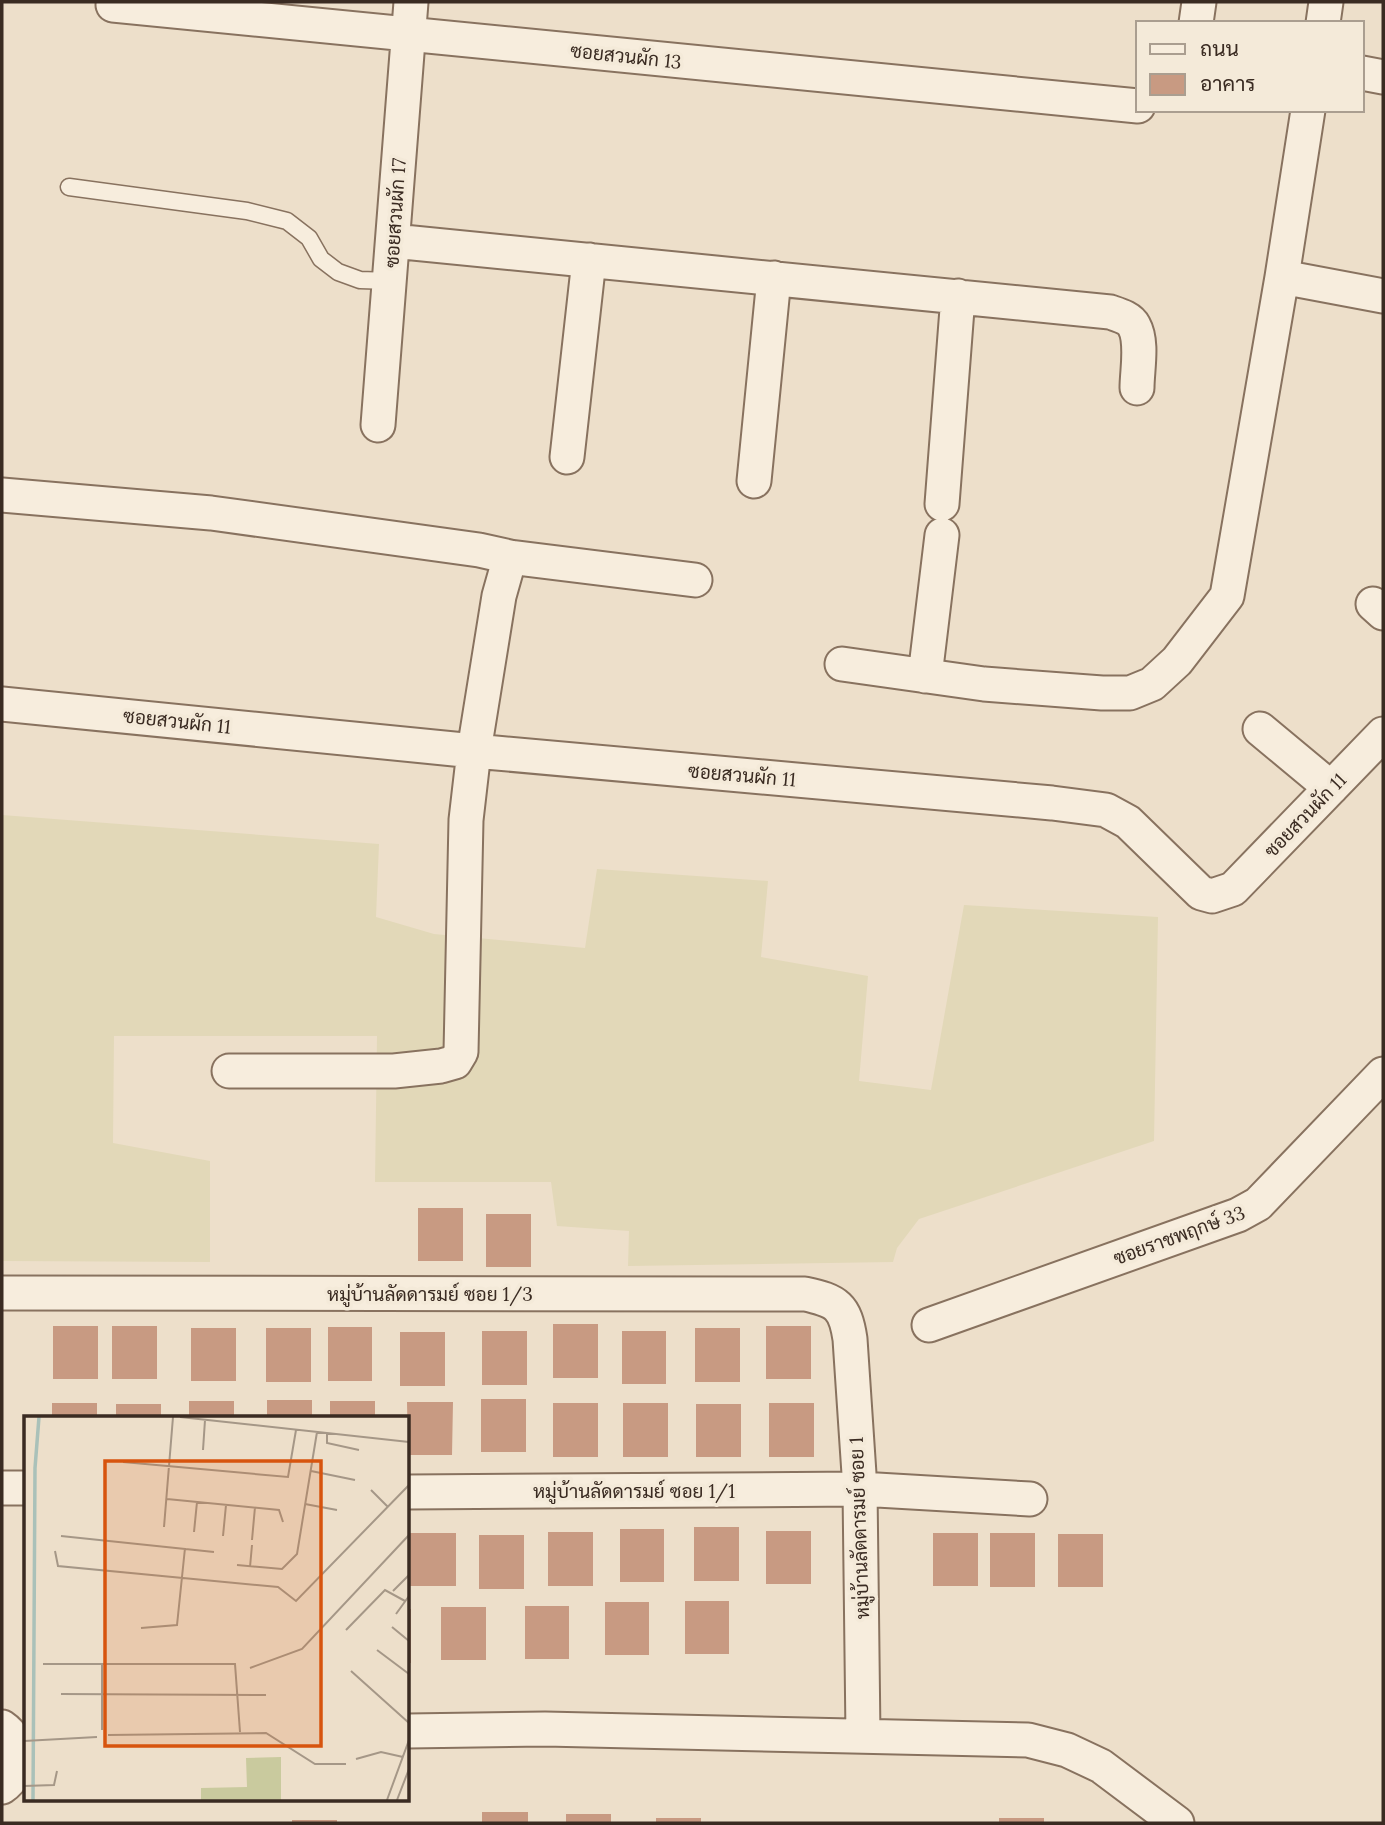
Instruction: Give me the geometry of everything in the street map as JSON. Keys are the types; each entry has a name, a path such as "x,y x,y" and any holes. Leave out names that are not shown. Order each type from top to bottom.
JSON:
{"street":[{"name":"ซอยสวนผัก 17","path":"378,425 411,2"},
{"path":"1196,21 1199,2"},
{"path":"1323,21 1326,2"},
{"name":"ซอยสวนผัก 13","path":"113,5 1136,106"},
{"path":"1364,73 1383,77"},
{"path":"842,664 925,677 1076,691 1130,693 1152,684 1177,661 1227,596 1308,112"},
{"path":"393,241 1111,312 1134,325 1138,343 1137,388"},
{"path":"567,457 589,260"},
{"path":"1282,277 1383,296"},
{"path":"754,481 774,278"},
{"path":"925,677 942,519 958,296"},
{"path":"2,495 211,513 479,550 510,557 695,580"},
{"path":"229,1071 394,1071 455,1062 460,1052 466,820 474,751 499,596 510,557"},
{"name":"ซอยสวนผัก 11","path":"2,704 1106,810 1128,822 1201,893 1212,896 1233,889 1383,734"},
{"path":"1260,729 1331,788"},
{"name":"ซอยราชพฤกษ์ 33","path":"929,1325 1238,1215 1258,1205 1383,1074"},
{"name":"หมู่บ้านลัดดารมย์ ซอย 1/3","path":"2,1293 805,1294 829,1300 841,1308 847,1321"},
{"name":"หมู่บ้านลัดดารมย์ ซอย 1","path":"847,1321 860,1489 863,1735"},
{"path":"2,1488 24,1488"},
{"name":"หมู่บ้านลัดดารมย์ ซอย 1/1","path":"410,1492 860,1489 1030,1499"},
{"path":"410,1731 545,1729 1028,1740 1067,1750 1101,1766 1177,1823"},
{"path":"2,1787 9,1782 16,1769 15,1745"}],"lane":[{"path":"69,187 247,211 286,220 309,238 321,259 338,272 360,279 390,281"}],"shaded area":[{"path":"2,815 379,844 376,917 434,934 585,948 597,869 768,881 761,957 868,976 859,1081 931,1090 964,905 1158,917 1154,1141 919,1219 897,1248 893,1262 628,1266 629,1231 557,1226 551,1182 375,1182 377,1036 114,1036 113,1143 210,1161 210,1262 2,1261"}],"building":[{"path":"418,1208 463,1208 463,1261 418,1261"},
{"path":"486,1214 531,1214 531,1267 486,1267"},
{"path":"553,1324 598,1324 598,1378 553,1378"},
{"path":"53,1326 98,1326 98,1379 53,1379"},
{"path":"112,1326 157,1326 157,1379 112,1379"},
{"path":"766,1326 811,1326 811,1379 766,1379"},
{"path":"328,1327 372,1327 372,1381 328,1381"},
{"path":"191,1328 236,1328 236,1381 191,1381"},
{"path":"266,1328 311,1328 311,1382 266,1382"},
{"path":"695,1328 740,1328 740,1382 695,1382"},
{"path":"482,1331 527,1331 527,1385 482,1385"},
{"path":"622,1331 666,1331 666,1384 622,1384"},
{"path":"400,1332 445,1332 445,1386 400,1386"},
{"path":"481,1399 526,1399 526,1452 481,1452"},
{"path":"267,1400 312,1400 312,1416 267,1416"},
{"path":"189,1401 234,1401 234,1416 189,1416"},
{"path":"330,1401 375,1401 375,1416 330,1416"},
{"path":"407,1402 453,1402 452,1455 410,1455 410,1416 407,1416"},
{"path":"52,1403 97,1403 97,1416 52,1416"},
{"path":"553,1403 598,1403 598,1457 553,1457"},
{"path":"623,1403 668,1403 668,1457 623,1457"},
{"path":"769,1403 814,1403 814,1457 769,1457"},
{"path":"116,1404 161,1404 161,1416 116,1416"},
{"path":"696,1404 741,1404 741,1457 696,1457"},
{"path":"694,1527 739,1527 739,1581 694,1581"},
{"path":"620,1529 664,1529 664,1582 620,1582"},
{"path":"766,1531 811,1531 811,1584 766,1584"},
{"path":"548,1532 593,1532 593,1586 548,1586"},
{"path":"410,1533 456,1533 456,1586 410,1586"},
{"path":"933,1533 978,1533 978,1586 933,1586"},
{"path":"990,1533 1035,1533 1035,1587 990,1587"},
{"path":"1058,1534 1103,1534 1103,1587 1058,1587"},
{"path":"479,1535 524,1535 524,1589 479,1589"},
{"path":"685,1601 729,1601 729,1654 685,1654"},
{"path":"605,1602 649,1602 649,1655 605,1655"},
{"path":"525,1606 569,1606 569,1659 525,1659"},
{"path":"441,1607 486,1607 486,1660 441,1660"},
{"path":"410,1609 411,1609 410,1663"},
{"path":"482,1812 528,1812 528,1823 482,1823"},
{"path":"566,1814 611,1814 611,1823 566,1823"},
{"path":"656,1818 701,1818 701,1823 656,1823"},
{"path":"999,1818 1044,1818 1044,1823 999,1823"},
{"path":"292,1820 337,1820 337,1823 292,1823"}]}
